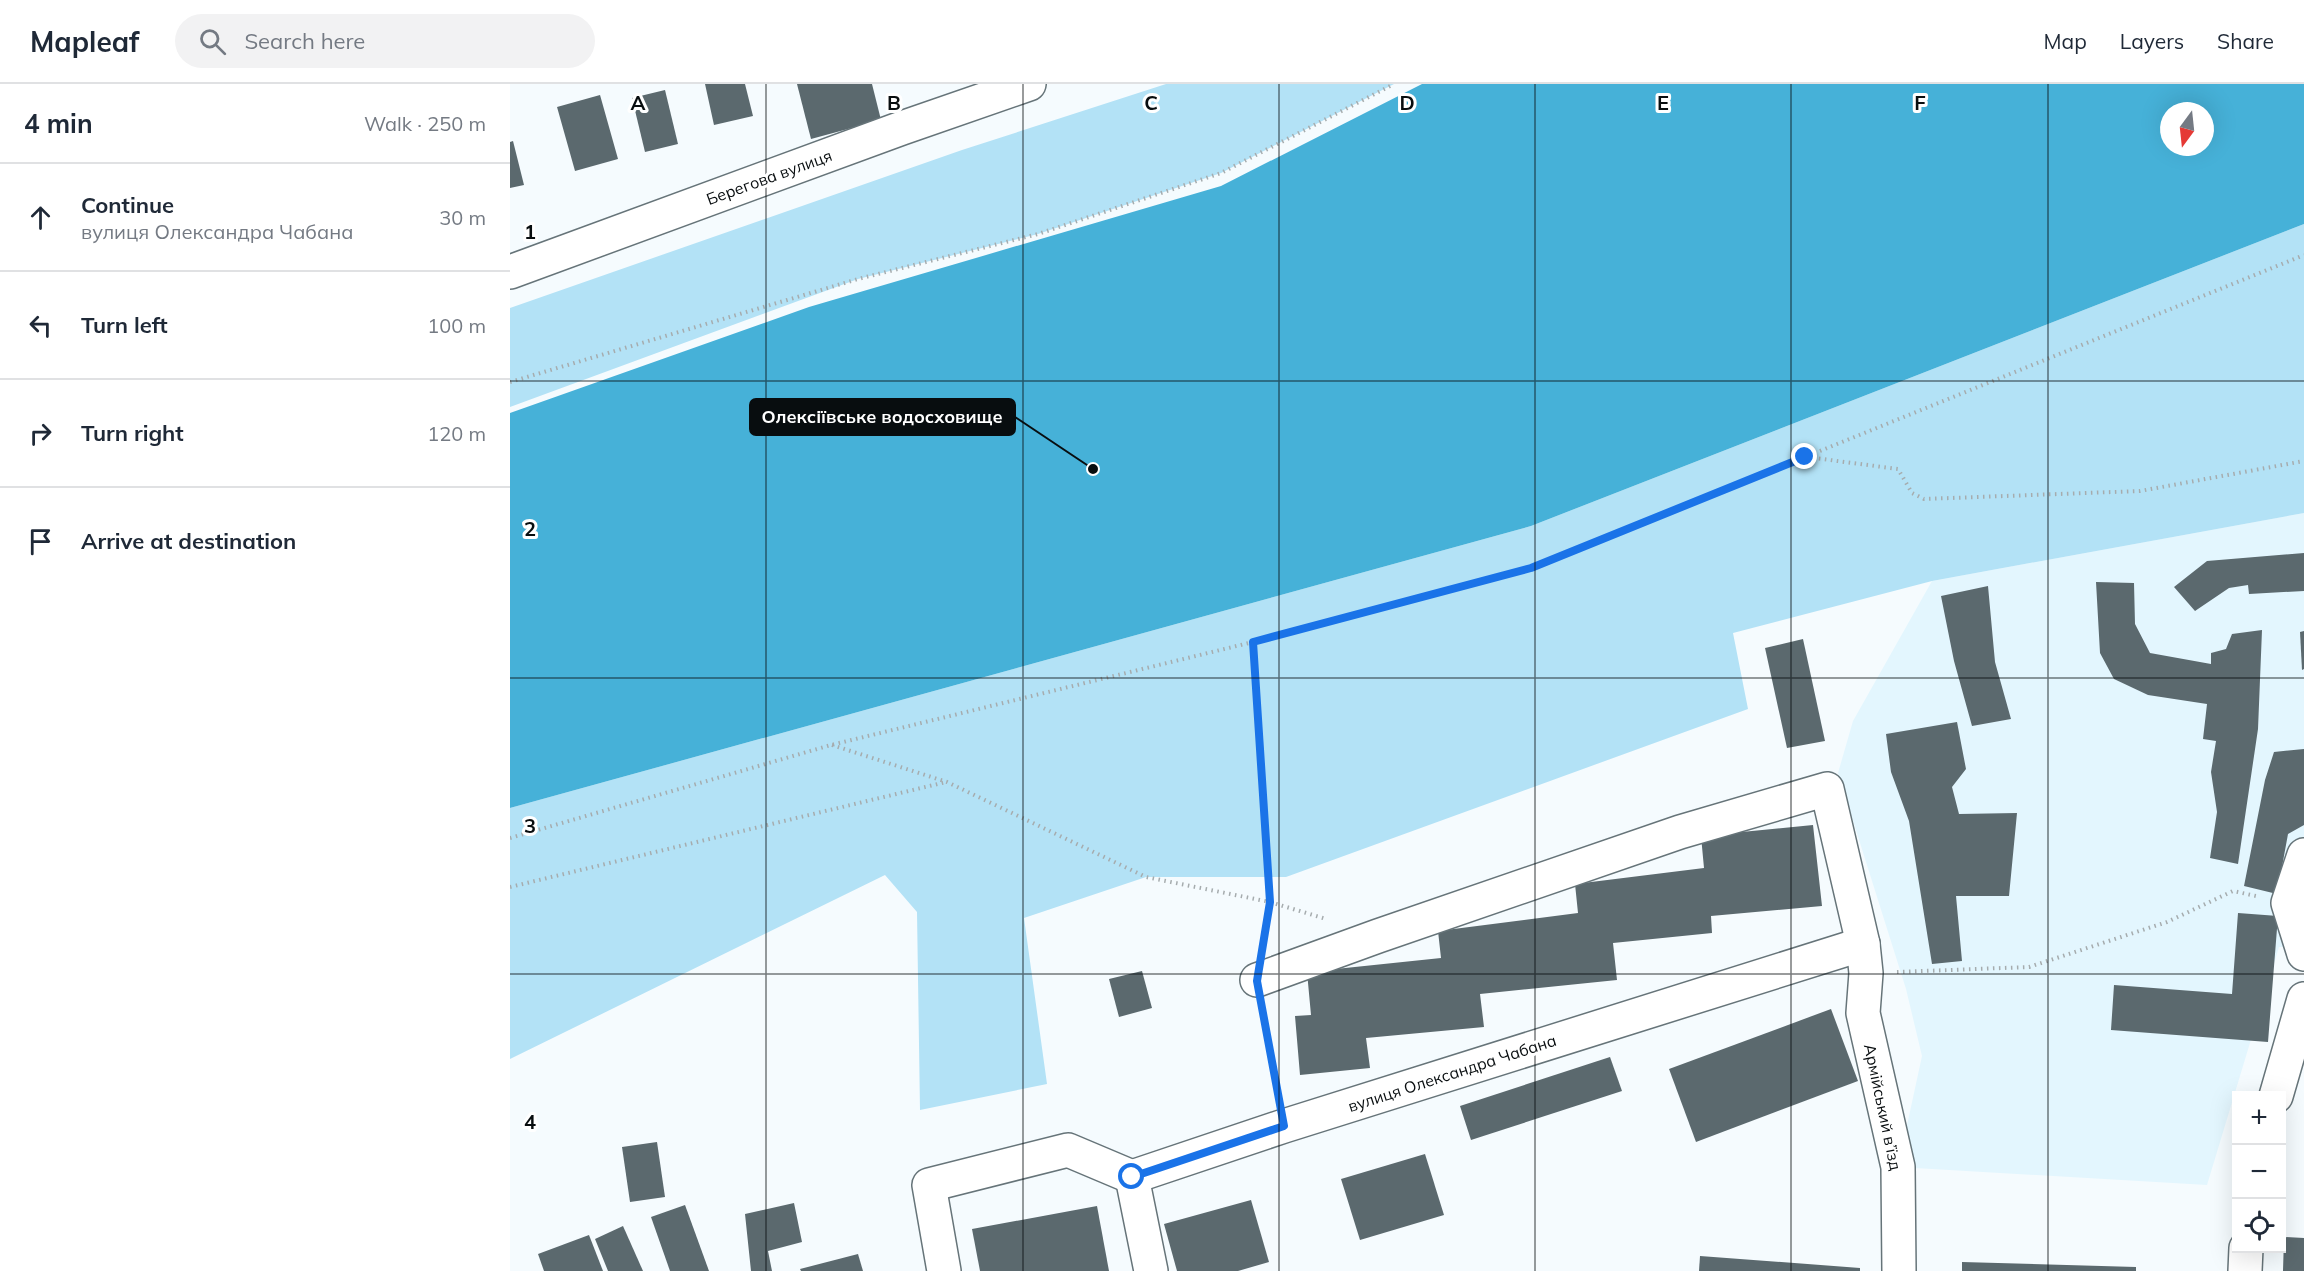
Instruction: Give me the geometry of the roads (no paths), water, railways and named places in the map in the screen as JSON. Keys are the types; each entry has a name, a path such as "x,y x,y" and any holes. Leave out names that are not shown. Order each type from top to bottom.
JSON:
{"street":[{"name":"Берегова вулиця","path":"510,272 902,128 1029,84"},
{"name":"Армійський в’їзд","path":"1257,981 1378,936 1680,832 1827,789 1865,958 1863,1013 1898,1167 1899,1271"},
{"path":"2304,855 2288,903 2304,954"},
{"name":"вулиця Олександра Чабана","path":"1132,1177 1284,1126 1865,958"},
{"path":"2277,1091 2304,999"},
{"path":"944,1271 929,1185 1068,1150 1132,1177 1151,1271"},
{"path":"2245,1271 2246,1253"}],"water":[{"path":"1422,84 2304,84 2304,224 1531,526 510,808 510,413 809,307 1221,186"}],"place":[{"name":"Олексіївське водосховище","path":"1093,469"}]}
